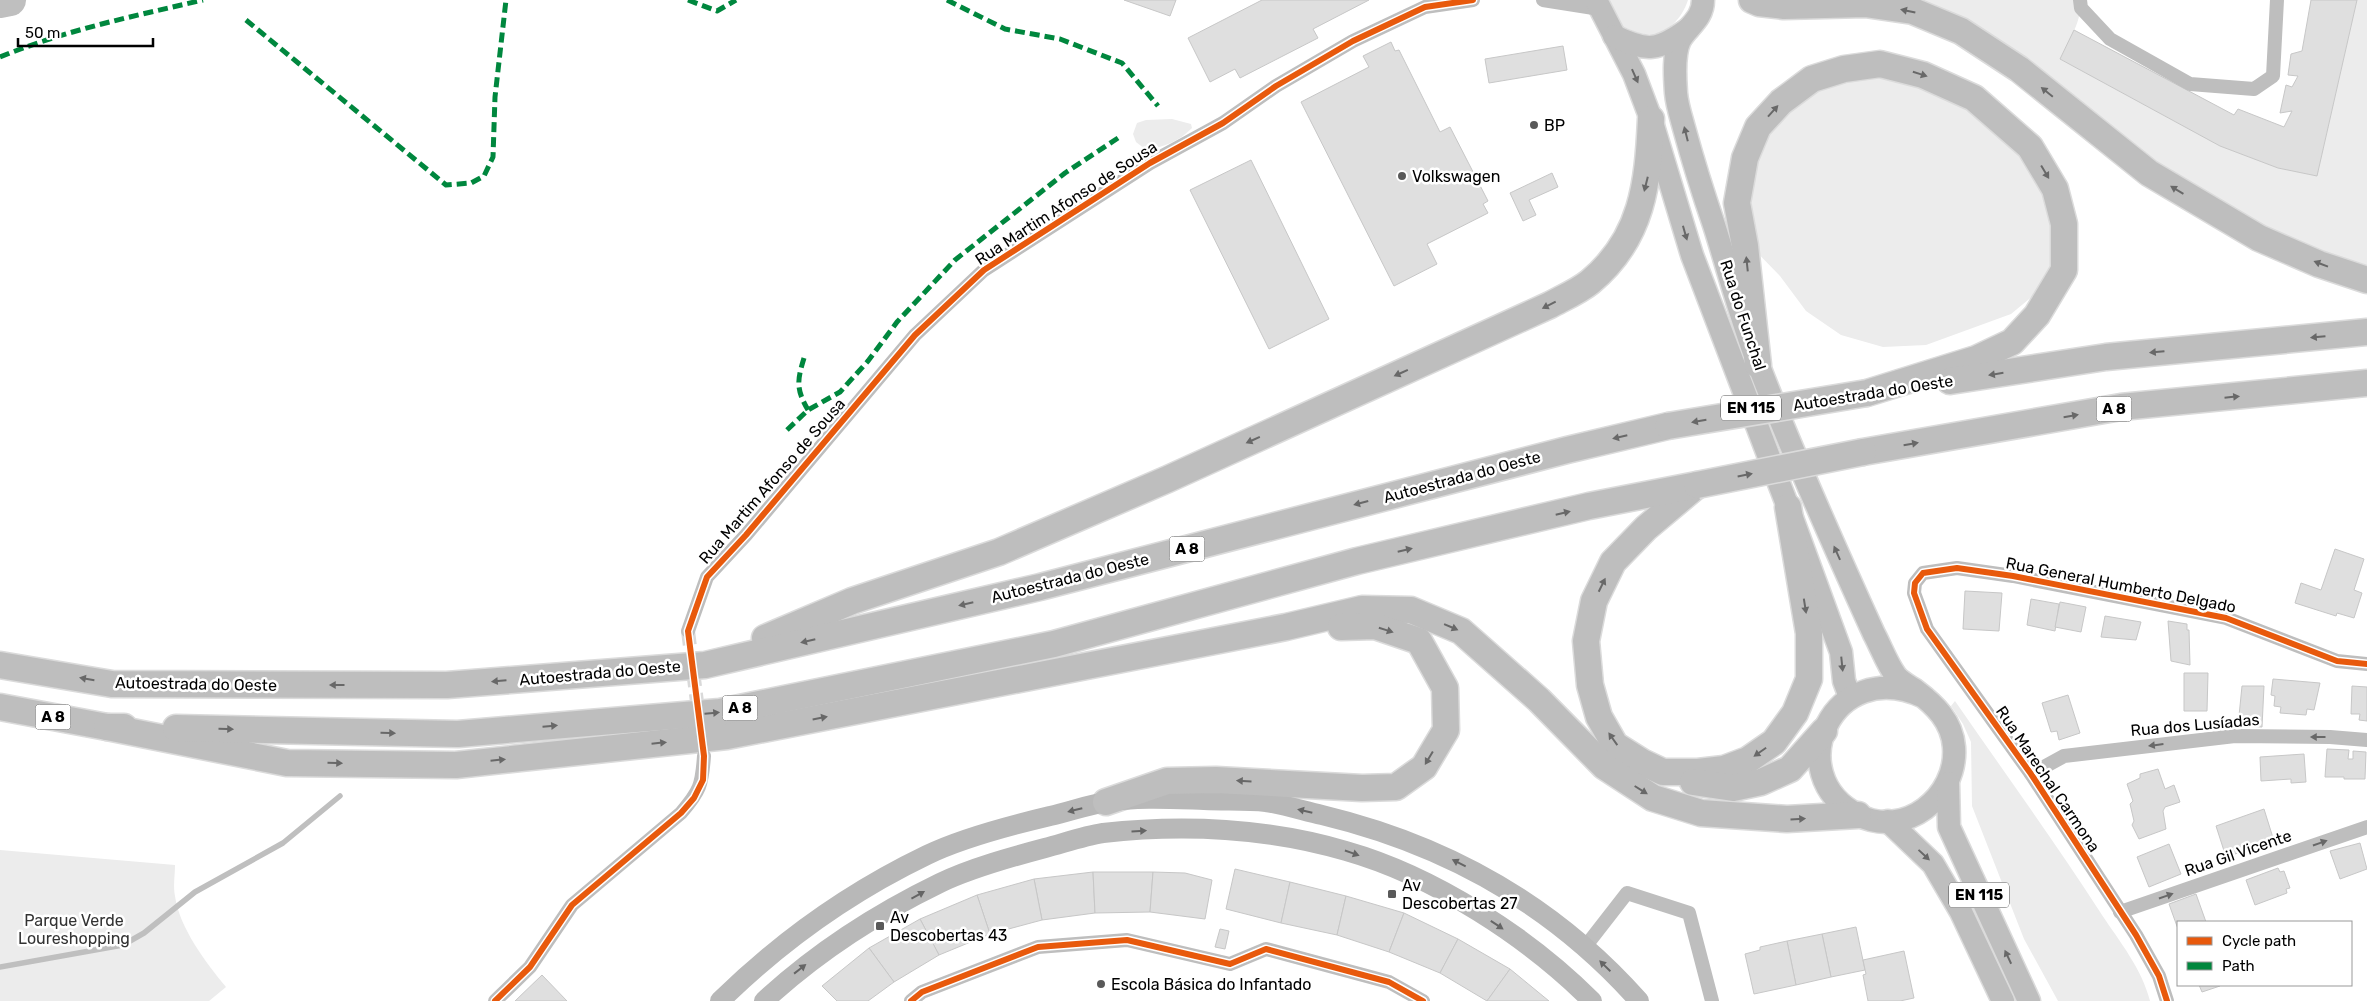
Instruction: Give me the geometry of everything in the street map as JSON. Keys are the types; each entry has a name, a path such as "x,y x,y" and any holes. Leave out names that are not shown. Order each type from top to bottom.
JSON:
{"highway":[{"path":"1752,0 1759,3 1784,6 1865,4 1913,11 1961,30 2019,69 2149,173 2259,238 2319,264 2367,280"},
{"path":"1758,364 1745,246 1737,203 1745,158 1758,127 1781,102 1812,79 1844,69 1880,64 1923,75 1974,98 2030,146 2055,188 2064,224 2064,270 2037,315 2012,342 1976,359 1868,393"},
{"path":"705,665 852,601 999,552 1168,479 1550,305 1589,283 1617,257 1637,217 1649,171 1652,119"},
{"name":"Autoestrada do Oeste","path":"0,665 112,684 447,685 705,665 1040,587 1566,450 1668,426 2106,357 2367,332"},
{"name":"A 8","path":"0,707 107,727 458,734 720,712 1054,644 1357,561 1589,506 1863,452 2121,407 2367,384"},
{"path":"1697,485 1646,528 1613,562 1594,601 1586,641 1590,685 1599,717 1615,745 1642,762 1663,772 1709,786 1733,788 1761,782 1790,769 1824,731"},
{"path":"1663,772 1724,770 1748,760 1774,742 1795,713 1809,679 1809,633 1788,506"},
{"path":"107,727 286,763 456,765 727,736 1286,627 1362,609 1411,610 1461,631 1539,700 1604,766 1654,798 1709,814 1787,819 1858,815"},
{"path":"1106,802 1167,781 1216,780 1362,788 1396,787 1424,767 1446,730 1445,688 1419,641 1375,626 1286,627"}],"main road":[{"name":"Rua do Funchal","path":"1703,0 1703,7 1695,24 1680,41 1676,62 1676,96 1690,149 1758,364 1836,550 1878,642 1897,678 1924,697 1938,709 1949,726 1954,745 1954,764 1948,783 1938,798 1924,811 1906,818 1888,821 1858,815 1844,806 1833,794 1825,780 1820,764 1820,747 1824,731 1834,712 1850,697 1867,689 1887,686 1906,688 1924,697"},
{"name":"Rua do Funchal","path":"1598,5 1634,74 1652,119 1692,254 1788,506 1841,652 1844,681 1850,697"},
{"path":"1614,36 1633,45 1649,48 1669,43 1695,24"},
{"name":"Rua do Funchal","path":"1948,783 1949,827 2029,1001"},
{"path":"720,1001 779,946 835,906 928,854 1010,826 1106,802 1169,799 1267,802 1403,838 1445,856 1492,879 1556,923 1585,947 1639,1001"},
{"path":"1330,847 1336,819"},
{"name":"EN 115","path":"1888,821 1933,864 1961,912 2003,1001"},
{"path":"764,1001 799,969 860,927 941,882 1028,853 1101,834 1169,830 1263,833 1346,851 1390,867 1479,912 1537,952 1592,1001"}],"street":[{"name":"Rua Martim Afonso de Sousa","path":"688,630 707,577 746,535 915,335 984,270 1150,163 1223,123 1276,86 1354,41 1425,7 1472,0"},
{"path":"1543,0 1598,5"},
{"path":"2080,0 2081,8 2110,39 2190,84 2254,89 2273,76 2277,0"},
{"name":"Rua General Humberto Delgado","path":"1923,573 1957,568 2013,576 2226,618 2337,661 2367,664"},
{"name":"Rua Marechal Carmona","path":"1923,573 1915,583 1914,593 1927,628 2031,774 2120,912 2159,976 2167,1001"},
{"name":"Rua dos Lusíadas","path":"2031,774 2064,756 2235,736 2330,737 2367,740"},
{"path":"495,1001 530,968 572,905 681,813 694,798 703,780 704,756"},
{"name":"Rua Gil Vicente","path":"2120,912 2367,827"},
{"path":"1585,947 1627,893 1689,913 1712,1001"},
{"path":"911,1001 922,992 1038,946 1127,940 1230,964 1266,949 1389,982 1423,1001"}],"green space":[{"path":"1608,0 1688,0 1673,24 1658,33 1650,34 1641,33 1620,25 1614,17"},
{"path":"1920,0 2080,0 2077,23 2060,59 2220,146 2278,168 2317,176 2357,0 2367,0 2367,267 2265,229 2155,166"},
{"path":"1844,69 1936,81 2046,174 2064,270 2011,314 1926,345 1883,347 1841,335 1806,311 1780,276 1743,238 1756,134"},
{"path":"1172,119 1191,124 1192,128 1182,137 1159,147 1145,149 1136,142 1133,134 1137,123 1146,120"},
{"path":"1955,701 2123,946 2142,978 2150,1001 2058,1001 2024,939 1972,806 1971,742 1963,724 1951,706"},
{"name":"Parque Verde Loureshopping","path":"0,850 175,865 174,892 182,920 194,944 226,987 209,1001 0,1001"}],"building":[{"path":"1124,0 1176,0 1170,16"},
{"path":"1262,0 1369,0 1313,29 1318,38 1240,78 1235,69 1210,82 1188,38"},
{"path":"2311,0 2357,0 2317,176 2278,168 2220,146 2060,59 2074,30 2234,115 2238,109 2284,127 2292,111 2280,113 2286,85 2292,87 2298,76 2288,75 2291,54 2302,51"},
{"path":"1391,42 1395,51 1399,50 1440,132 1450,127 1488,201 1483,204 1488,213 1427,244 1437,264 1394,286 1301,102 1369,67 1363,56"},
{"path":"1563,46 1567,70 1489,83 1485,59"},
{"path":"1251,160 1329,319 1269,349 1190,190"},
{"path":"1552,173 1558,187 1529,200 1536,215 1523,221 1510,193"},
{"path":"2335,549 2364,559 2354,590 2362,593 2354,618 2337,613 2336,616 2295,603 2301,583 2321,590"},
{"path":"1965,591 2002,593 1999,631 1963,629"},
{"path":"2031,599 2059,604 2055,631 2027,625"},
{"path":"2060,602 2086,607 2081,632 2055,627"},
{"path":"2105,616 2141,622 2136,640 2101,637"},
{"path":"2168,621 2187,624 2187,630 2189,630 2190,665 2171,661"},
{"path":"2184,673 2208,673 2207,711 2184,711"},
{"path":"2273,679 2320,683 2314,710 2307,709 2306,715 2280,713 2281,707 2274,706 2275,696 2271,695"},
{"path":"2242,686 2264,686 2262,727 2238,726"},
{"path":"2352,686 2367,687 2367,721 2359,720 2360,714 2351,714"},
{"path":"2068,695 2080,733 2059,740 2057,731 2051,732 2042,703"},
{"path":"2327,749 2349,750 2348,759 2353,759 2353,751 2366,752 2365,779 2325,777"},
{"path":"2304,754 2306,782 2291,783 2291,779 2261,781 2260,757"},
{"path":"2158,769 2165,789 2174,785 2180,802 2165,807 2163,811 2166,829 2139,839 2132,825 2134,821 2130,804 2133,801 2127,784 2140,778 2140,774"},
{"path":"2264,809 2274,841 2226,857 2216,826"},
{"path":"2360,843 2367,869 2340,879 2330,851"},
{"path":"2169,844 2181,874 2149,887 2137,857"},
{"path":"2278,868 2280,872 2284,871 2290,888 2286,889 2287,893 2255,905 2246,880"},
{"path":"1235,869 1290,882 1281,923 1226,909"},
{"path":"1093,872 1095,913 1042,920 1034,879"},
{"path":"1093,872 1153,872 1150,912 1095,913"},
{"path":"1153,872 1185,873 1212,880 1205,919 1150,912"},
{"path":"1034,879 1042,920 990,934 977,895"},
{"path":"1290,882 1346,896 1337,935 1281,923"},
{"path":"2196,894 2206,921 2177,921 2177,926 2169,904"},
{"path":"977,895 990,934 939,955 920,919"},
{"path":"1346,896 1404,913 1389,952 1337,935"},
{"path":"1404,913 1458,939 1440,973 1389,952"},
{"path":"920,919 939,955 894,982 869,948"},
{"path":"1856,927 1865,970 1831,977 1822,934"},
{"path":"1220,929 1229,931 1225,949 1215,947"},
{"path":"1822,934 1831,977 1796,985 1787,941"},
{"path":"1458,939 1510,969 1487,1001 1440,973"},
{"path":"1787,941 1796,985 1754,994 1745,954 1760,950 1760,947"},
{"path":"869,948 894,982 868,1001 837,1001 822,986"},
{"path":"1904,951 1914,998 1900,1001 1868,1001 1863,975 1866,974 1863,960"},
{"path":"1510,969 1549,1001 1487,1001"},
{"path":"542,975 567,1001 515,1001"},
{"path":"2199,986 2220,986 2202,992"}],"waterway":[{"path":"0,2 10,0"},
{"path":"0,967 123,945 144,933 195,892 283,843 340,796"}],"tunnel":[{"path":"688,631 699,718"}],"marked path":[{"path":"0,57 75,31 203,0"},
{"path":"246,20 446,185 471,183 484,176 493,157 495,97 506,0"},
{"path":"688,0 717,11 736,0"},
{"path":"947,0 1005,29 1060,39 1122,63 1158,106"},
{"path":"787,430 808,410 840,392 868,361 897,322 955,260 1065,173 1118,138"},
{"path":"804,358 799,385 801,396 808,410"}],"cycle path":[{"path":"495,1001 530,967 572,905 681,813 694,798 703,780 704,756 688,631 707,577 746,535 915,335 984,270 1150,163 1223,123 1276,86 1353,41 1425,7 1473,0"},
{"path":"2167,1001 2159,976 2136,935 2031,774 1927,629 1914,593 1915,583 1923,573 1957,568 2013,576 2226,618 2337,661 2367,664"},
{"path":"911,1001 922,992 1038,947 1127,940 1230,964 1266,949 1389,982 1423,1001"}],"place":[{"name":"BP","path":"1534,125"},
{"name":"Volkswagen","path":"1402,176"},
{"name":"Av Descobertas 27","path":"1392,894"},
{"name":"Av Descobertas 43","path":"880,926"},
{"name":"Escola Básica do Infantado","path":"1101,984"}]}
